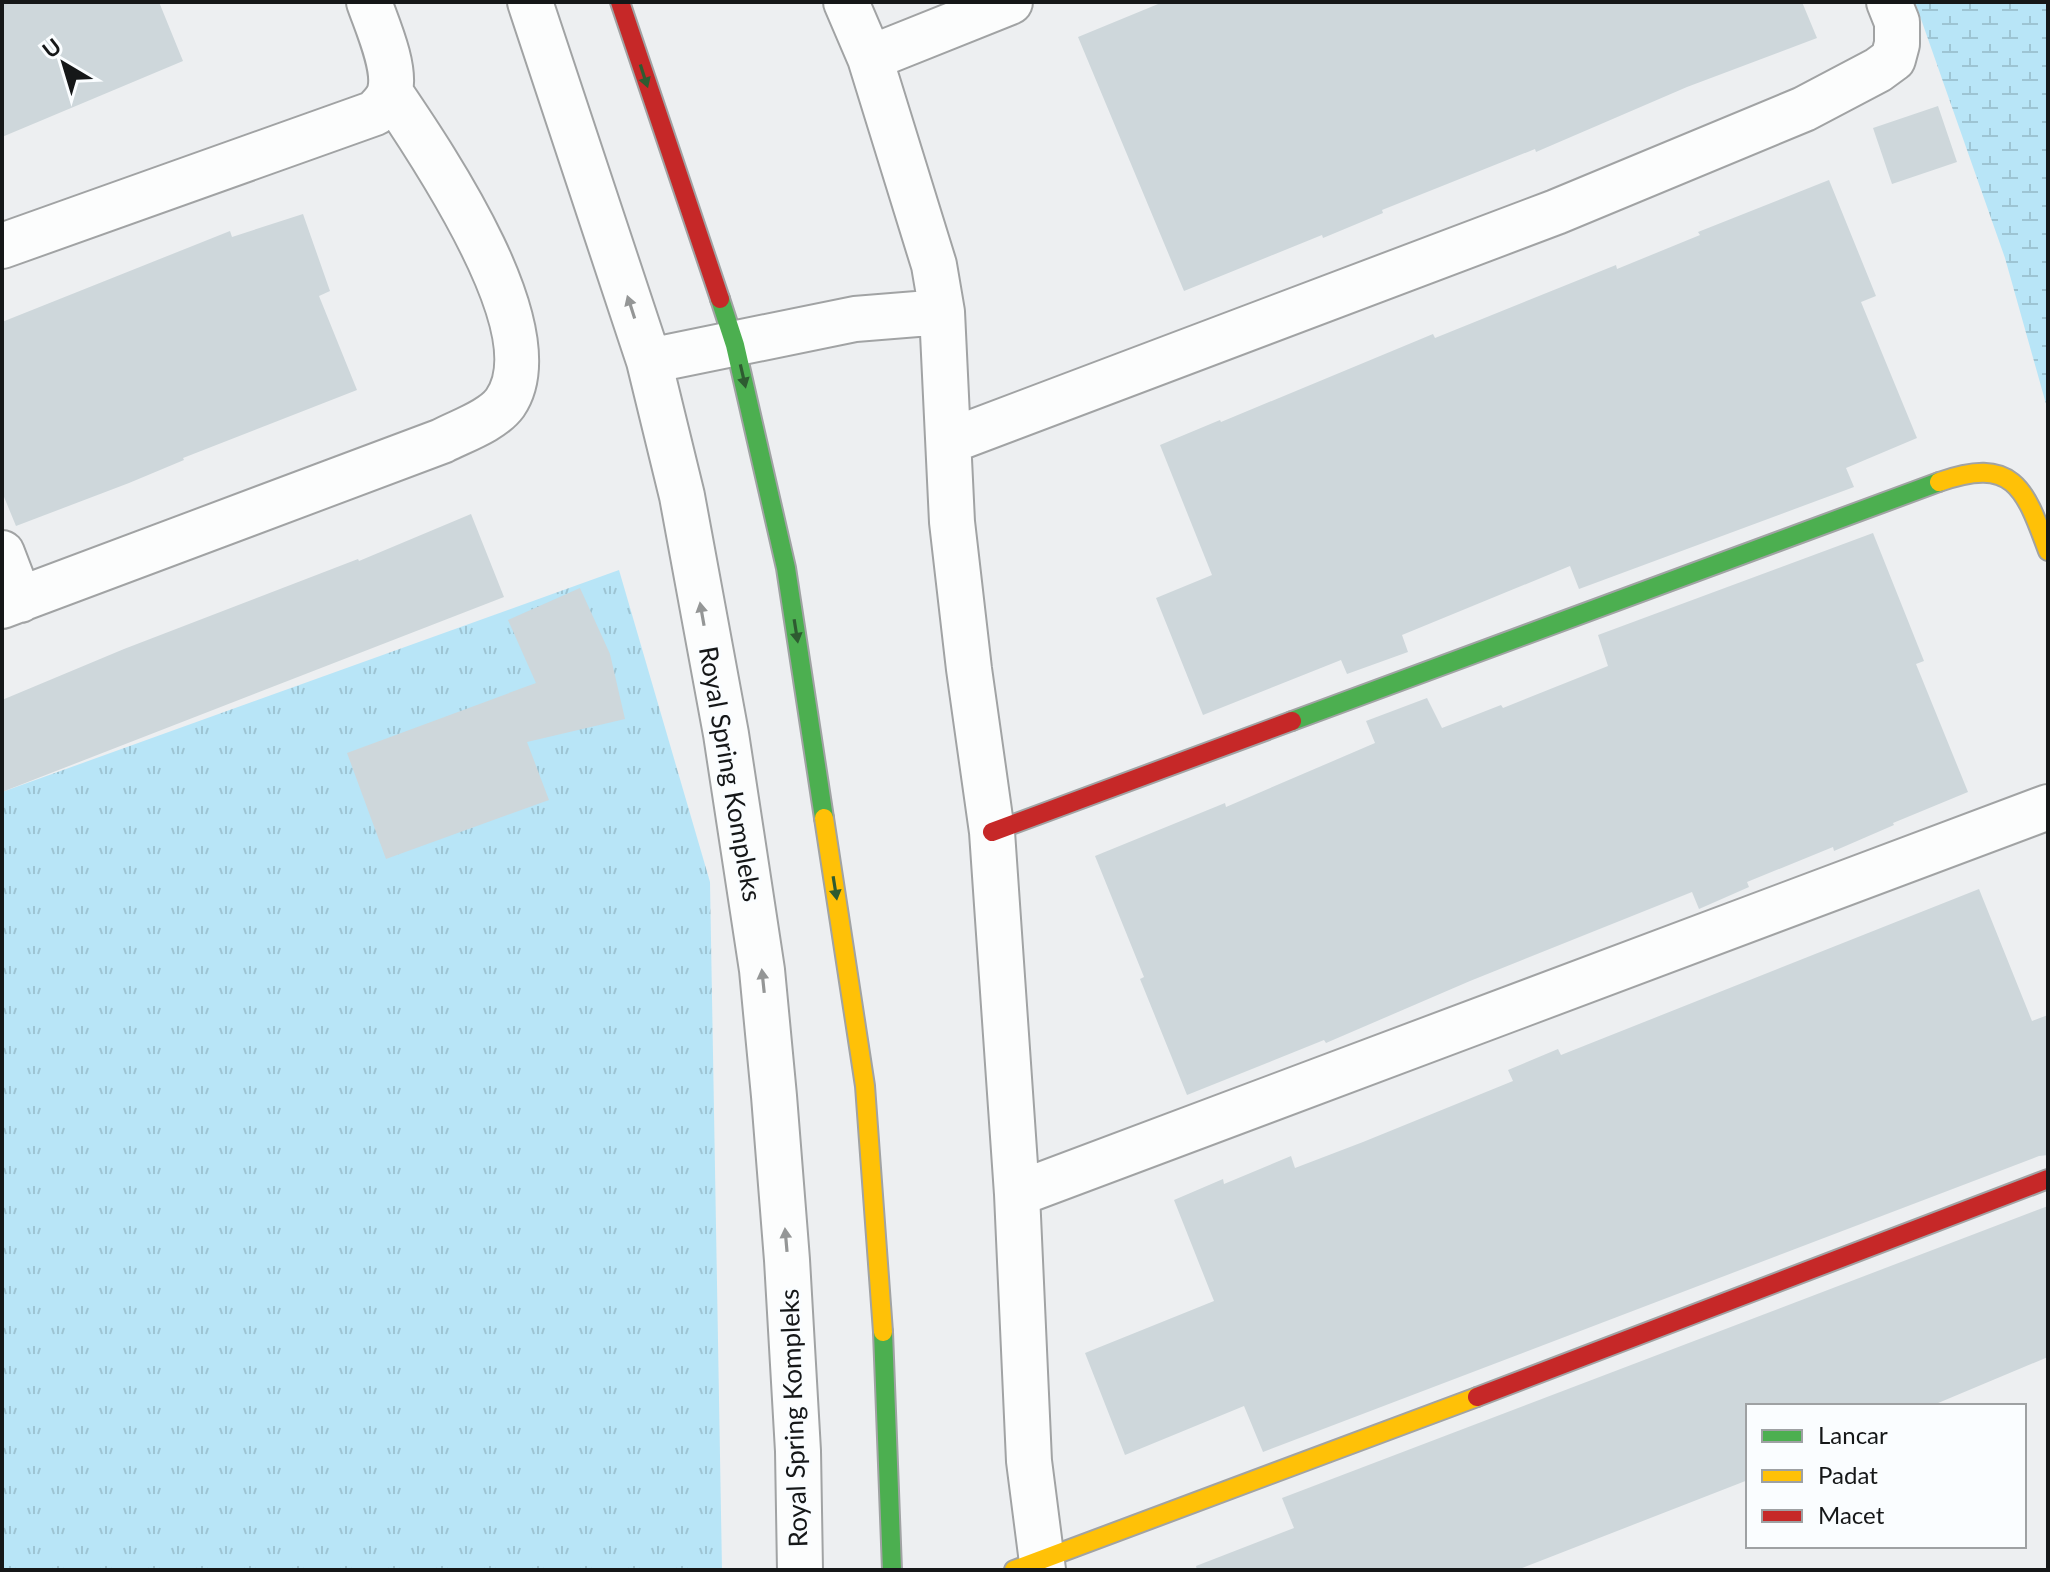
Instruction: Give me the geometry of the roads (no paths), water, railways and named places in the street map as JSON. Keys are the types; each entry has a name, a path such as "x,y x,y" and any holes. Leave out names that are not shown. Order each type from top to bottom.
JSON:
{"street":[{"path":"2,553 11,603 442,441 504,405 517,378 517,346 505,296 469,220 424,141 390,92 388,60 369,2"},
{"name":"Royal Spring Kompleks","path":"530,2 649,361 682,496 726,734 762,970 787,1260 798,1451 800,1570"},
{"path":"620,2 735,345 786,568 865,1086 880,1269 892,1570"},
{"path":"846,2 870,58 934,265 942,312 954,536 992,832 1017,1194 1033,1567 2048,1179"},
{"path":"870,58 1010,2"},
{"path":"950,441 1556,212 1804,109 1893,59 1897,22 1889,2"},
{"path":"2,246 375,113 390,92"},
{"path":"649,361 855,319 942,312"},
{"path":"992,832 1948,479 1982,472 2010,478 2030,503 2048,551"},
{"path":"1017,1194 2048,807"}]}
